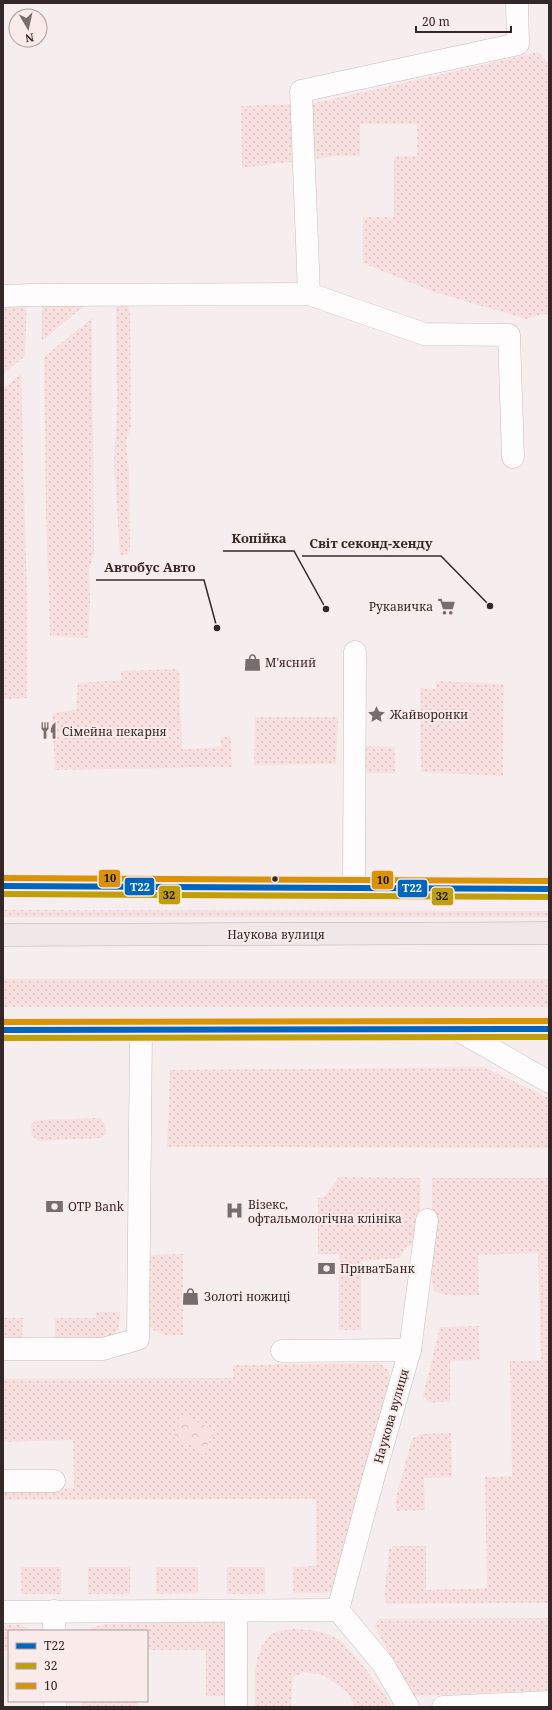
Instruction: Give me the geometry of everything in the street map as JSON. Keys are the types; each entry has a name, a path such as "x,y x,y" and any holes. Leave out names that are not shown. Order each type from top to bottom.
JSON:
{"main road":[{"name":"Наукова вулиця","path":"3,935 549,933"},
{"path":"3,1030 549,1029"}],"street":[{"path":"309,294 301,91 518,44 517,3"},
{"path":"3,296 39,294 309,294 424,334 509,335 513,457"},
{"path":"354,888 355,652"},
{"path":"3,886 549,889"},
{"path":"456,1029 549,1082"},
{"path":"3,1349 103,1350 138,1339 141,1030"},
{"name":"Наукова вулиця","path":"338,1610 373,1479 410,1350 428,1220"},
{"path":"282,1351 410,1350"},
{"path":"3,1481 54,1481"},
{"path":"3,1612 54,1621 236,1611 338,1610 383,1664 408,1707"},
{"path":"236,1611 236,1707"},
{"path":"444,1707 549,1702"}],"green space":[{"path":"539,52 549,64 549,313 526,319 434,292 363,263 363,217 394,217 394,156 417,156 417,124 360,124 360,156 336,156 242,168 241,106 315,103"},
{"path":"27,297 25,356 3,374 3,306"},
{"path":"42,300 90,301 42,341"},
{"path":"116,303 128,305 130,315 131,427 126,441 129,471 130,548 128,555 120,555 114,461 117,406"},
{"path":"92,318 94,553 89,570 90,600 88,638 50,636 46,516 44,357"},
{"path":"21,374 27,598 27,698 3,699 3,389"},
{"path":"179,669 182,749 221,747 220,737 231,736 232,767 55,770 52,713 76,710 78,683 121,680 121,671"},
{"path":"435,681 504,684 503,776 421,772 420,688 436,689"},
{"path":"255,717 338,717 336,764 254,765"},
{"path":"361,746 395,747 395,773 361,773"},
{"path":"3,910 549,911 549,917 3,917"},
{"path":"3,979 549,979 549,1007 3,1007"},
{"path":"483,1067 549,1098 549,1148 167,1147 170,1070"},
{"path":"100,1118 105,1124 106,1134 101,1138 38,1141 32,1136 31,1124 37,1120"},
{"path":"339,1177 421,1178 420,1245 407,1246 400,1258 361,1261 361,1330 339,1330 339,1254 318,1254 318,1198 325,1196"},
{"path":"432,1178 549,1178 549,1603 387,1604 384,1597 389,1550 394,1546 426,1546 426,1590 487,1588 485,1477 512,1476 510,1361 541,1360 538,1253 478,1255 479,1295 452,1296 435,1292 432,1283"},
{"path":"183,1254 183,1335 166,1335 158,1333 145,1321 145,1255"},
{"path":"96,1312 120,1312 119,1327 114,1335 90,1341 84,1337 55,1338 55,1318 96,1318"},
{"path":"3,1318 23,1318 22,1338 3,1338"},
{"path":"479,1326 480,1360 450,1361 450,1401 429,1403 423,1396 440,1327"},
{"path":"379,1363 388,1370 391,1380 334,1591 325,1593 293,1593 293,1567 316,1566 316,1499 3,1500 3,1490 74,1488 73,1440 3,1442 3,1379 233,1378 233,1365"},
{"path":"184,1415 215,1431 204,1452 173,1436"},
{"path":"451,1433 452,1477 424,1478 425,1510 397,1511 395,1501 412,1439 420,1434"},
{"path":"21,1567 61,1567 61,1594 21,1594"},
{"path":"88,1567 130,1567 130,1594 88,1594"},
{"path":"156,1567 198,1567 198,1593 156,1594"},
{"path":"227,1567 265,1567 265,1594 227,1594"},
{"path":"549,1618 549,1690 414,1696 374,1626 379,1619"},
{"path":"220,1621 230,1625 234,1696 206,1696 206,1650 148,1650 148,1630 89,1630 90,1628 106,1624"},
{"path":"3,1625 21,1625 29,1629 8,1630 8,1651 3,1651"},
{"path":"293,1629 322,1632 338,1639 368,1672 384,1693 392,1707 355,1707 346,1691 323,1675 304,1672 293,1677 291,1707 255,1707 255,1678 257,1658 260,1649 272,1634 279,1631"},
{"path":"82,1702 138,1702 138,1707 82,1707"}],"transit line":[{"name":"10","path":"3,878 549,881"},
{"name":"Т22","path":"3,886 549,889"},
{"name":"32","path":"3,894 549,897"},
{"name":"10","path":"3,1022 549,1021"},
{"name":"Т22","path":"3,1030 549,1029"},
{"name":"32","path":"3,1038 549,1037"}],"place":[{"name":"Рукавичка","path":"446,606"},
{"name":"Світ секонд-хенду","path":"490,606"},
{"name":"Копійка","path":"326,609"},
{"name":"Автобус Авто","path":"217,628"},
{"name":"М'ясний","path":"252,662"},
{"name":"Жайворонки","path":"377,714"},
{"name":"Сімейна пекарня","path":"49,731"},
{"name":"OTP Bank","path":"55,1206"},
{"name":"Візекс, офтальмологічна клініка","path":"235,1211"},
{"name":"ПриватБанк","path":"327,1268"},
{"name":"Золоті ножиці","path":"191,1296"}]}
